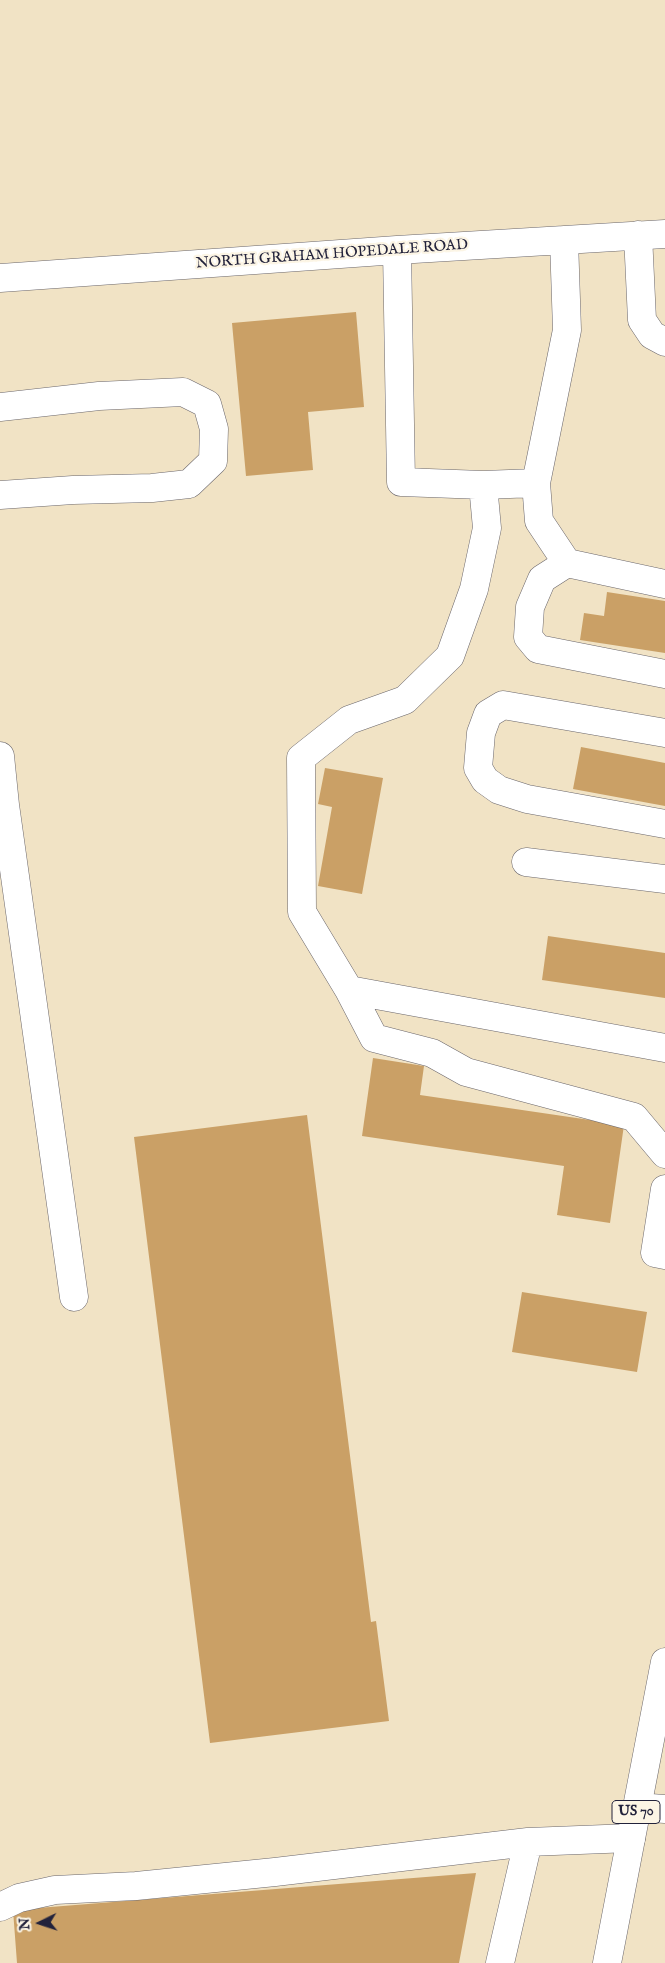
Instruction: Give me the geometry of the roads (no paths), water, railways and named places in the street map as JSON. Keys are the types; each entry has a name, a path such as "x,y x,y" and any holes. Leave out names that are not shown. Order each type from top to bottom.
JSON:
{"street":[{"name":"NORTH GRAHAM HOPEDALE ROAD","path":"0,278 397,250 665,234"},
{"path":"638,235 642,320 652,335 665,342"},
{"path":"564,240 567,330 536,483 539,521 568,563 665,584"},
{"path":"397,250 401,482 483,485 536,483"},
{"path":"0,407 99,396 183,392 206,404 214,429 213,461 189,484 152,488 73,490 0,495"},
{"path":"483,485 487,528 474,588 450,656 404,700 349,720 300,758 302,912 349,990 374,1038 432,1053 466,1072 634,1117 665,1154"},
{"path":"568,563 542,579 530,607 528,637 538,649 665,674"},
{"path":"665,733 503,705 488,714 481,733 478,768 485,780 499,790 527,799 665,824"},
{"path":"0,756 5,806 74,1297"},
{"path":"526,862 665,879"},
{"path":"349,990 665,1048"},
{"path":"665,1189 654,1253 665,1255"},
{"name":"US 70","path":"607,1963 665,1662"},
{"path":"637,1807 665,1809"},
{"path":"0,1908 19,1898 56,1890 136,1886 209,1879 424,1856 528,1842 631,1838"},
{"path":"500,1963 528,1842"}]}
